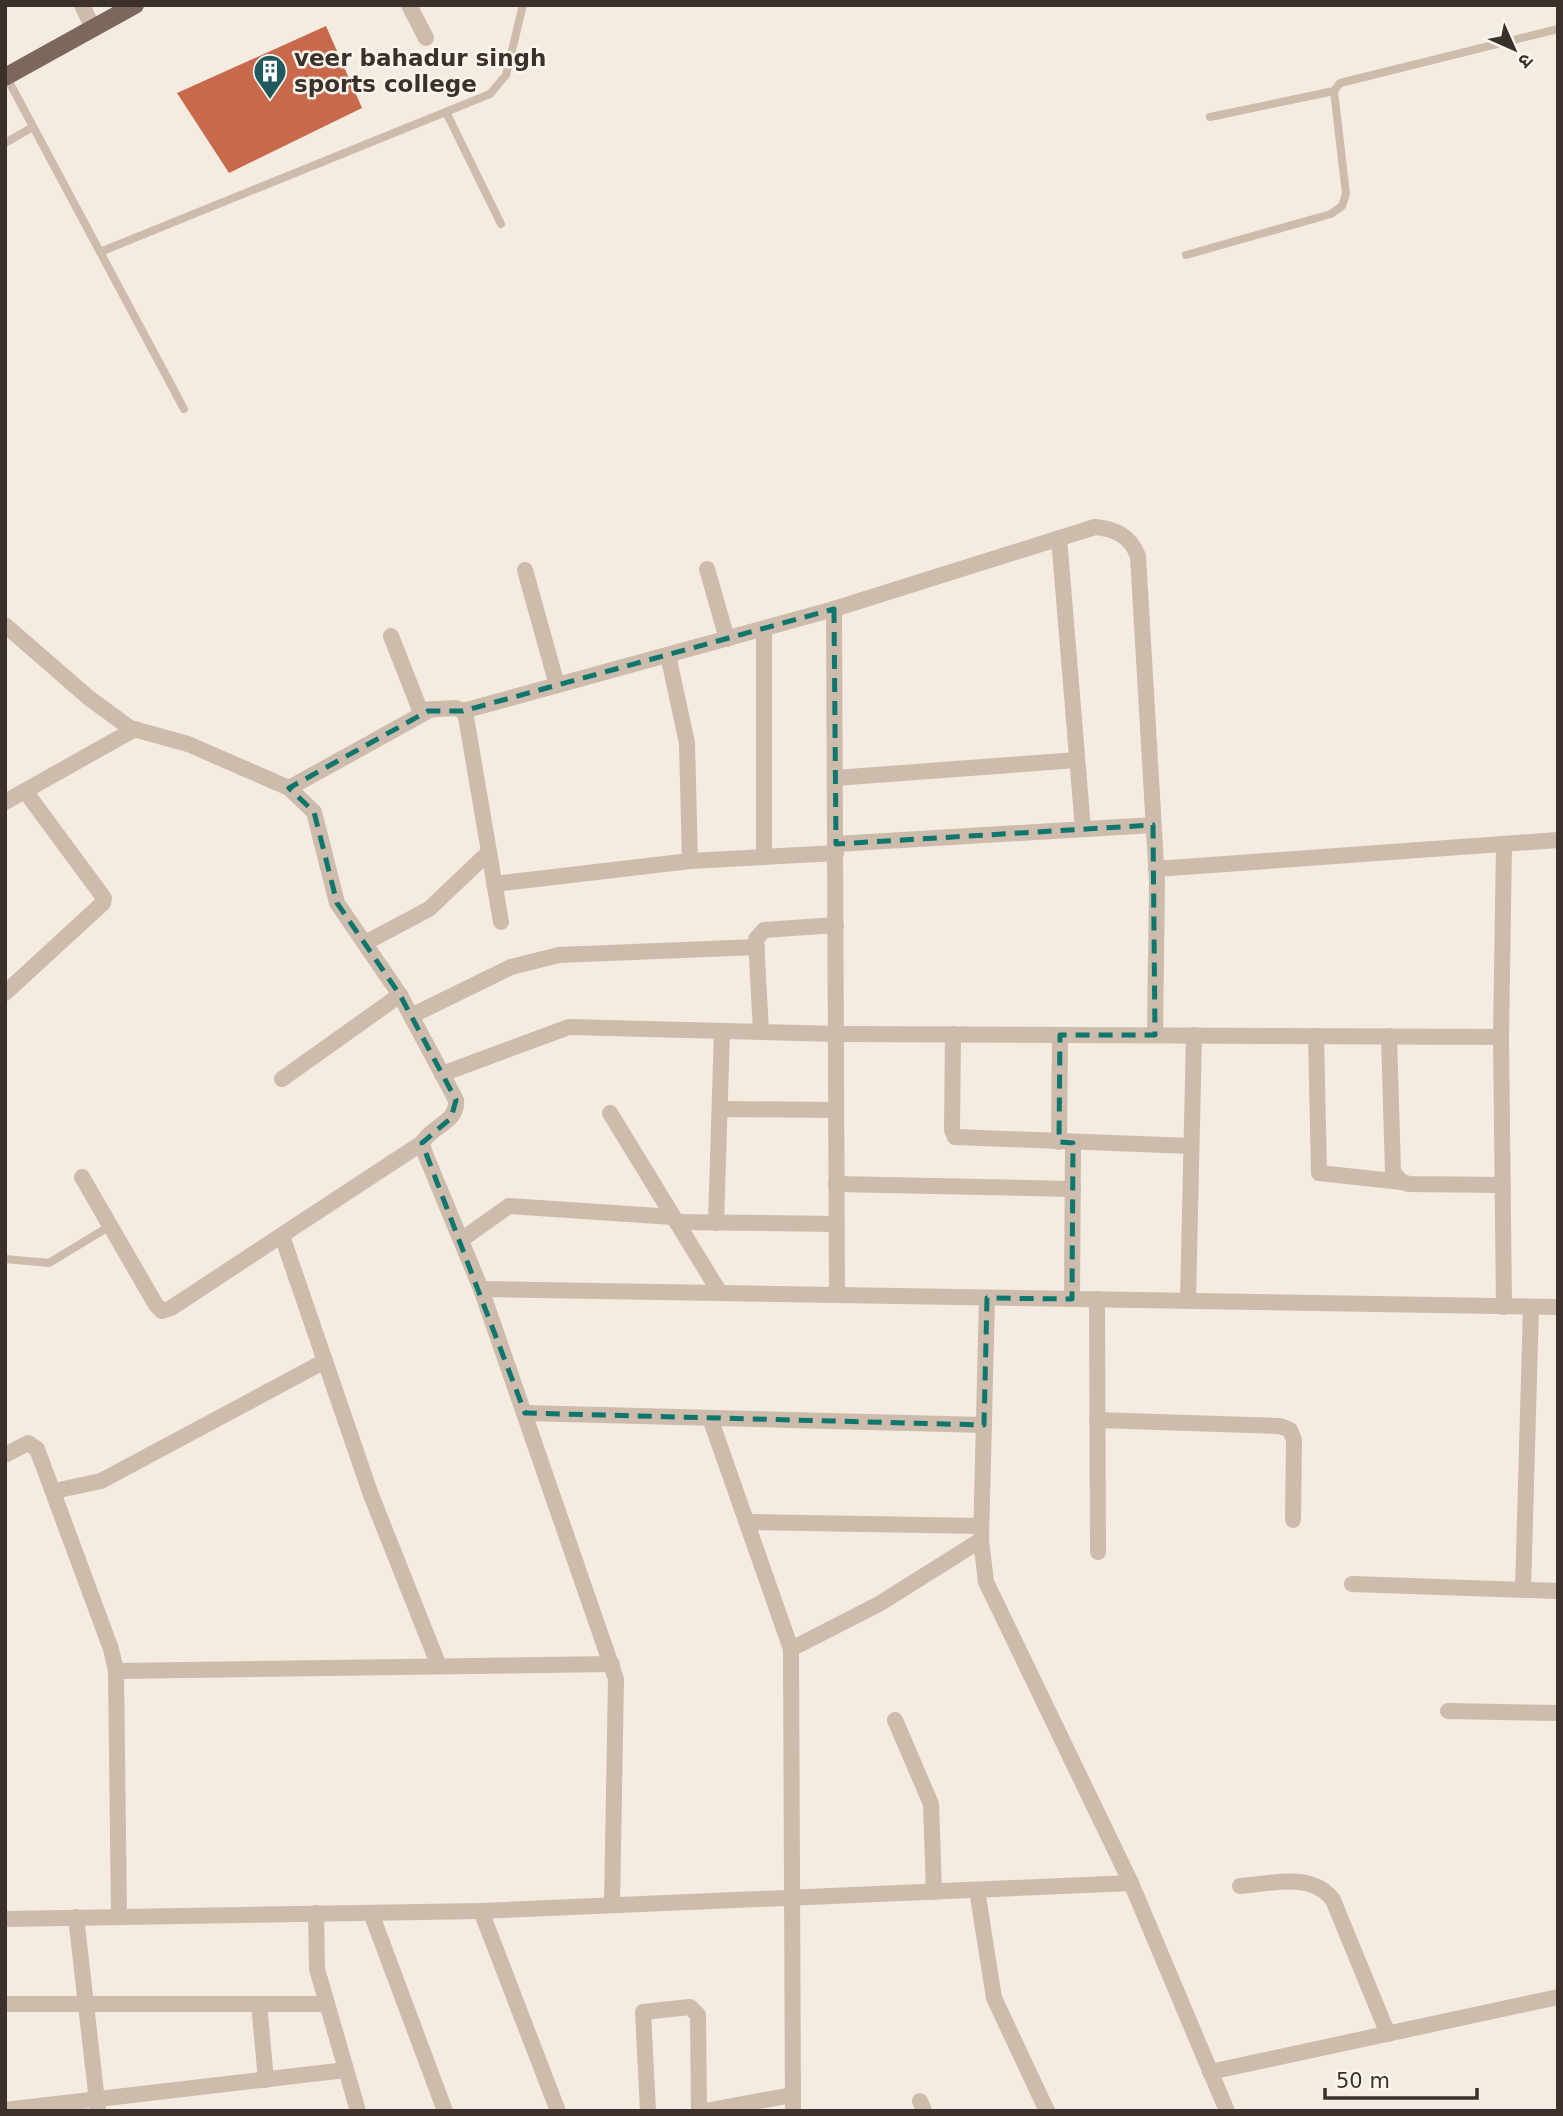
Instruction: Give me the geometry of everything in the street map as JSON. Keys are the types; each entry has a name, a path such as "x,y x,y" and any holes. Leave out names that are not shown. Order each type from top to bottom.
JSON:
{"main road":[{"path":"6,77 135,5"}],"street":[{"path":"82,5 93,28"},
{"path":"409,5 426,38"},
{"path":"391,636 415,703 420,709 428,711 456,708 463,711 834,609 1095,527 1106,528 1126,537 1138,556 1156,869 1155,1035"},
{"path":"1059,538 1083,829"},
{"path":"707,569 727,639"},
{"path":"525,570 557,685"},
{"path":"834,609 836,1295"},
{"path":"5,625 89,698 135,729 188,744 289,788 314,812 337,903 400,995 456,1100 456,1109 451,1118 426,1135 422,1143 171,1308 162,1311 82,1177"},
{"path":"764,629 764,857"},
{"path":"668,655 687,743 690,861"},
{"path":"289,788 428,711"},
{"path":"463,711 500,922"},
{"path":"5,802 135,729"},
{"path":"835,778 1077,760"},
{"path":"5,993 103,903 104,898 25,791"},
{"path":"494,884 690,861 1153,825"},
{"path":"1156,869 1558,840"},
{"path":"1504,844 1501,1037 1504,1307"},
{"path":"365,943 429,909 489,852"},
{"path":"761,1032 757,947 759,933 764,930 836,925"},
{"path":"411,1016 511,967 559,955 757,947"},
{"path":"282,1079 400,995"},
{"path":"442,1074 569,1027 835,1034 1501,1037"},
{"path":"716,1223 723,1031"},
{"path":"953,1034 952,1130 955,1137 1191,1146"},
{"path":"1060,1035 1066,1142 1073,1189 1072,1299"},
{"path":"1188,1301 1194,1035"},
{"path":"1317,1036 1319,1173 1402,1182 1503,1185"},
{"path":"1389,1036 1393,1172 1402,1182"},
{"path":"720,1109 836,1110"},
{"path":"610,1113 720,1293"},
{"path":"422,1143 481,1289 612,1664 618,1703 612,1905"},
{"path":"836,1184 1073,1189"},
{"path":"461,1240 509,1206 716,1223 836,1224"},
{"path":"282,1236 371,1495 439,1666"},
{"path":"481,1289 1558,1307"},
{"path":"987,1298 981,1561 990,1592 1131,1883 1227,2111"},
{"path":"1097,1300 1098,1552"},
{"path":"1523,1591 1531,1307"},
{"path":"54,1491 101,1482 325,1361"},
{"path":"525,1413 984,1425"},
{"path":"705,2111 792,2103 791,1649 710,1418"},
{"path":"1097,1420 1280,1426 1290,1430 1294,1440 1293,1520"},
{"path":"5,1455 29,1443 34,1444 54,1491 116,1671 119,1917"},
{"path":"747,1522 981,1533"},
{"path":"791,1649 878,1604 981,1533"},
{"path":"1352,1584 1558,1591"},
{"path":"116,1671 612,1664"},
{"path":"1448,1711 1558,1713"},
{"path":"895,1720 931,1804 934,1892"},
{"path":"1240,1886 1303,1881 1325,1890 1332,1900 1388,2034"},
{"path":"5,1919 481,1911 1131,1883"},
{"path":"977,1890 994,1998 1047,2111"},
{"path":"481,1911 558,2111"},
{"path":"316,1913 317,1969 358,2111"},
{"path":"371,1913 445,2111"},
{"path":"76,1917 97,2106"},
{"path":"1210,2072 1558,1997"},
{"path":"5,2004 327,2004"},
{"path":"259,2004 266,2080"},
{"path":"648,2111 643,2012 690,2007 698,2015 699,2111"},
{"path":"5,2110 97,2106 346,2070"}],"lane":[{"path":"100,252 490,94 502,82 523,5"},
{"path":"1210,117 1334,90 1340,83 1558,30"},
{"path":"6,77 184,409"},
{"path":"1186,255 1331,214 1342,206 1346,194 1334,90"},
{"path":"446,113 501,224"},
{"path":"5,143 33,127"},
{"path":"5,1259 49,1263 110,1226"}],"highlighted area":[{"path":"834,609 836,844 1153,825 1155,1035 1060,1035 1059,1142 1073,1143 1072,1299 987,1298 984,1425 525,1413 422,1143 451,1118 456,1100 400,995 337,903 314,812 289,788 428,711 463,711"}],"building":[{"name":"veer bahadur singh sports college","path":"326,26 362,108 229,173 177,93"}],"place":[{"name":"veer bahadur singh sports college","path":"270,101"}]}
